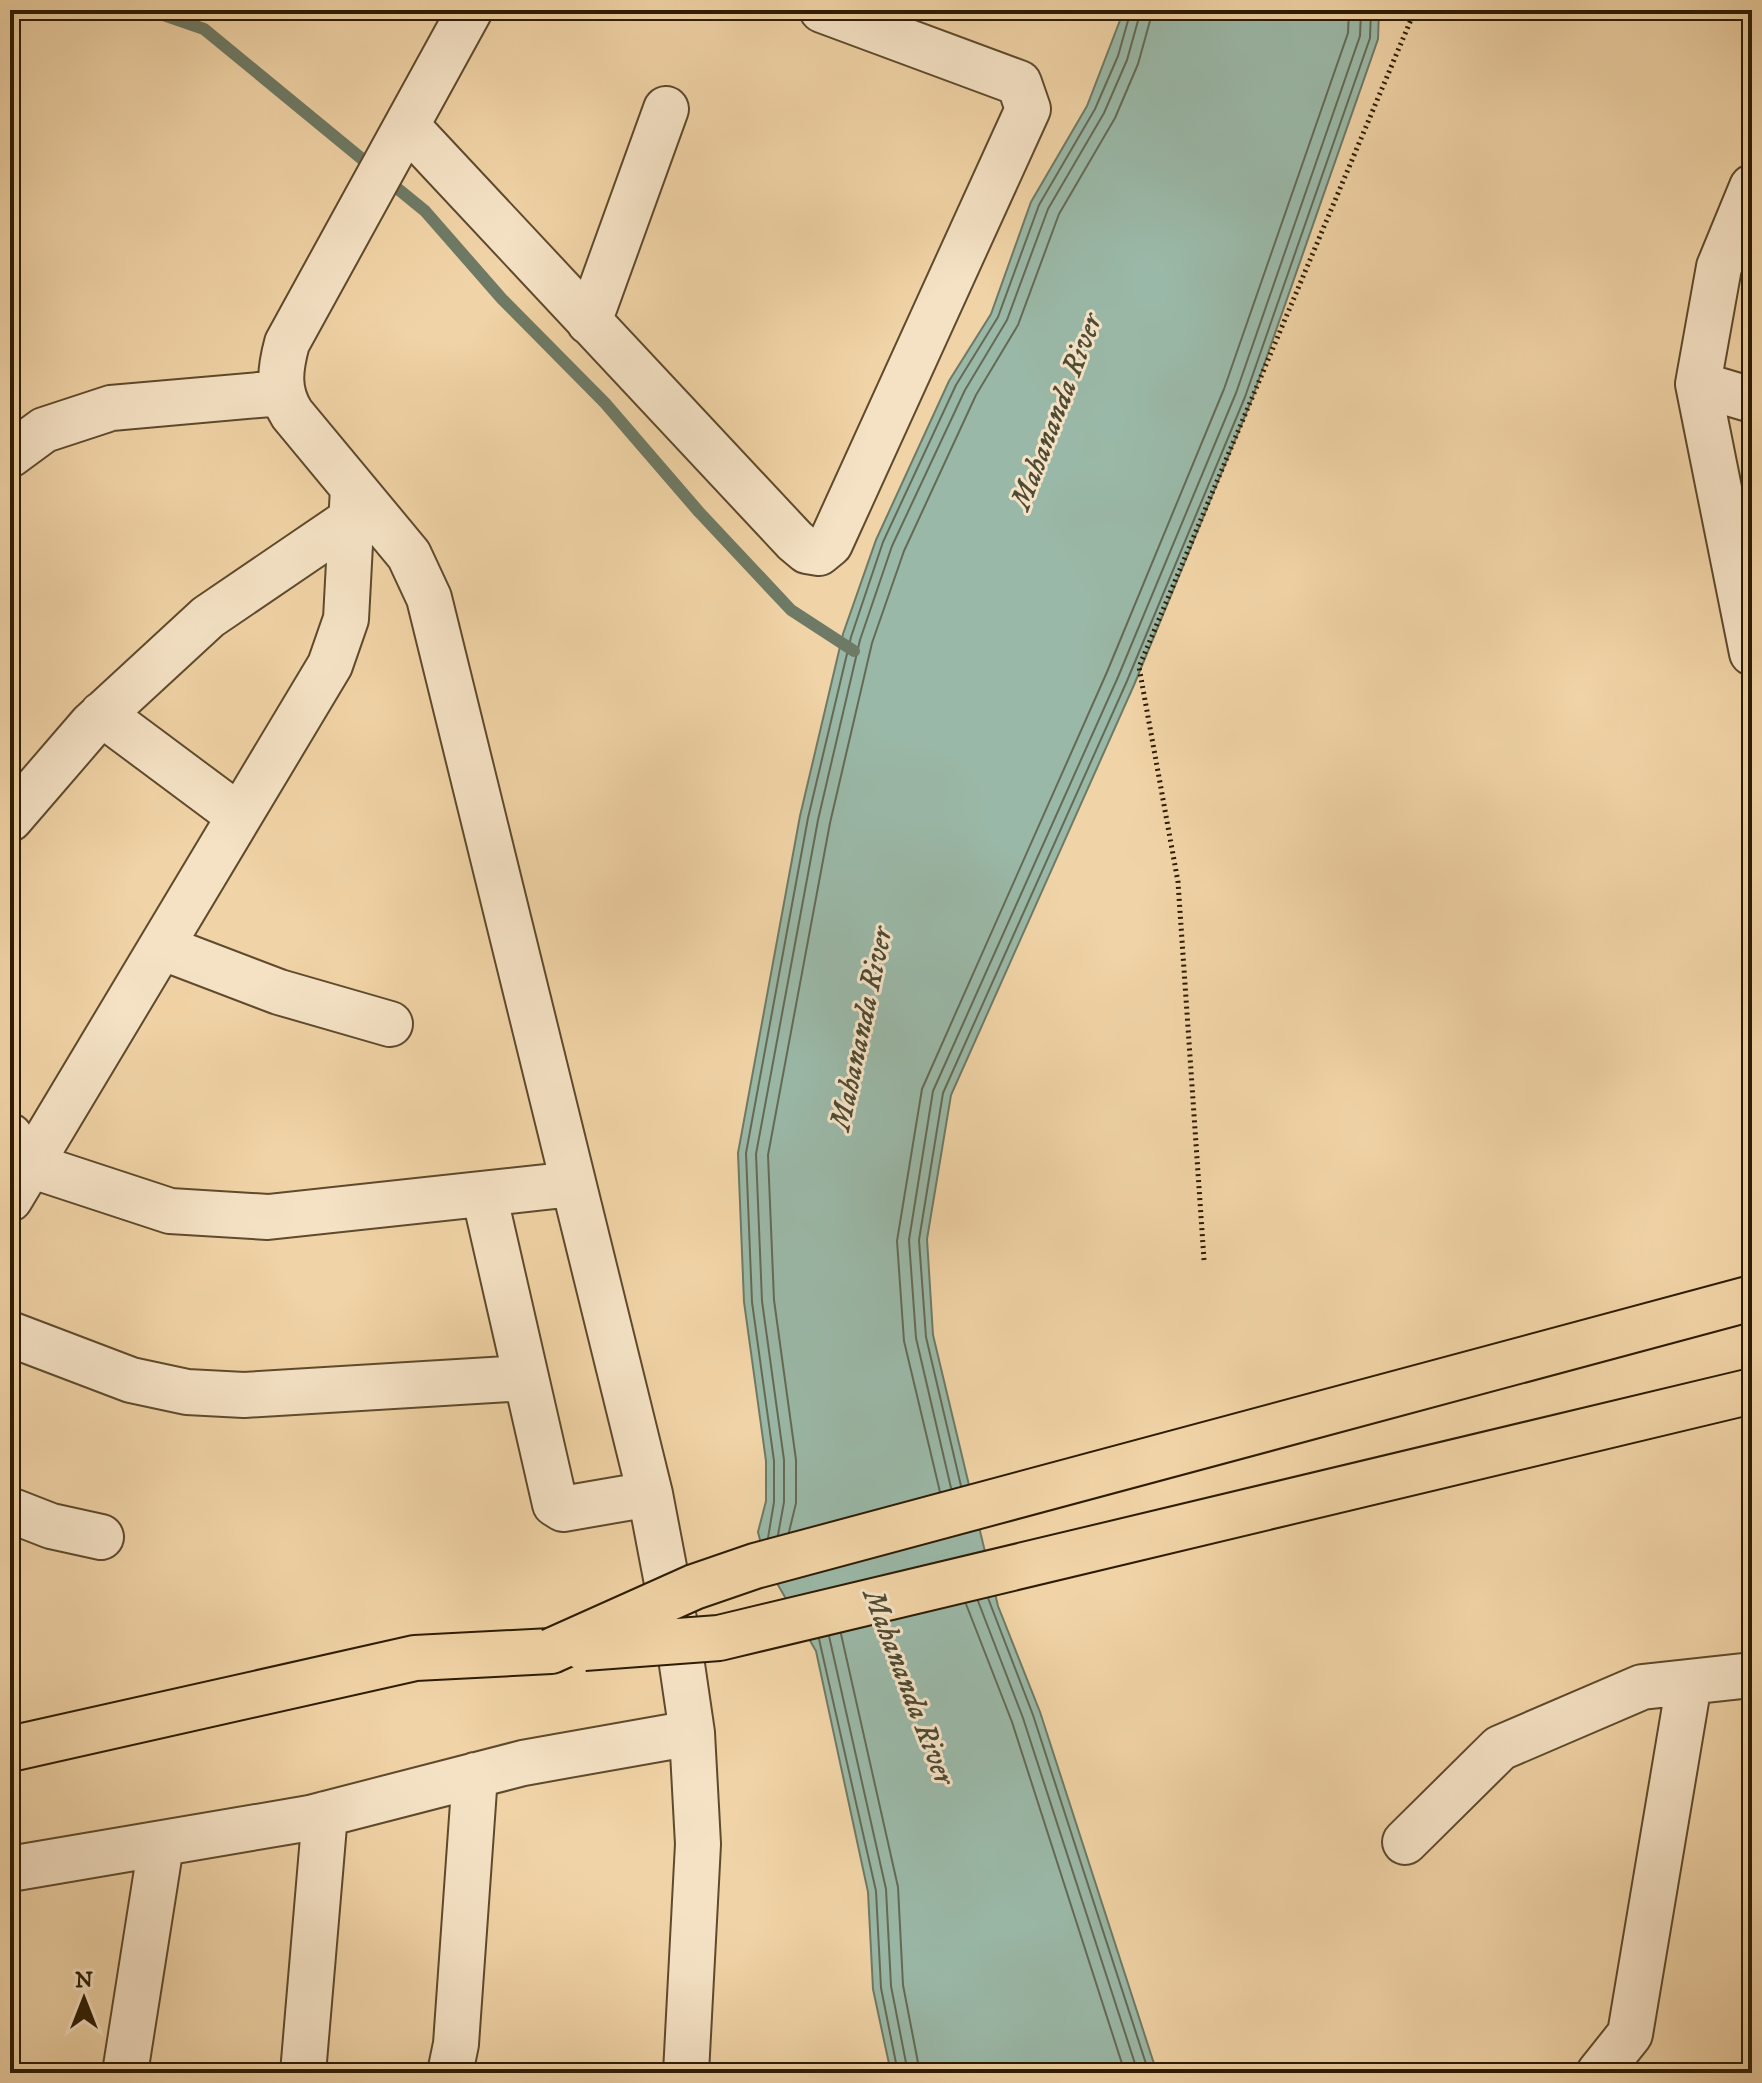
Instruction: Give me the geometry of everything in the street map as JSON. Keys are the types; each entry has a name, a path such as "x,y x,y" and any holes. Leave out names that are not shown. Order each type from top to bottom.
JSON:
{"highway":[{"path":"551,1651 694,1587 755,1566 1752,1298"},
{"path":"10,1749 415,1658 719,1638 1752,1391"}],"street":[{"path":"470,10 287,343 281,367 282,393 292,414 353,504 409,555 429,598 650,1494 692,1733 698,1844 686,2073"},
{"path":"404,132 589,322 795,541 813,553 824,551 1020,133 1028,109 1019,83 822,10"},
{"path":"589,322 666,109"},
{"path":"1752,187 1719,267 1698,384 1752,653"},
{"path":"1698,384 1752,400"},
{"path":"10,455 44,430 111,408 282,393"},
{"path":"10,819 102,714 208,617 353,504"},
{"path":"353,504 346,619 330,665 161,947 17,1167 170,1211 219,1217 268,1217 573,1184"},
{"path":"102,714 239,816"},
{"path":"161,947 279,992 390,1024"},
{"path":"484,1194 558,1508 650,1494"},
{"path":"10,1334 131,1380 187,1392 244,1395 525,1378"},
{"path":"10,1510 51,1526 101,1537"},
{"path":"1405,1842 1500,1748 1642,1687 1752,1675"},
{"path":"1599,2073 1630,2034 1689,1683"},
{"path":"10,1869 325,1814 543,1759 692,1733"},
{"path":"450,2073 456,2044 475,1775"},
{"path":"303,2073 325,1814"},
{"path":"125,2073 161,1845"}],"path":[{"path":"1204,1260 1178,882 1139,667 1415,10"}],"water":[{"name":"Mahananda River","path":"1124,10 1379,10 1378,39 1252,399 1134,685 951,1095 927,1239 933,1335 998,1606 1040,1712 1157,2073 891,2073 873,1989 868,1892 816,1651 766,1564 758,1532 766,1501 766,1461 744,1302 738,1153 800,816 843,634 876,540 949,381 991,314 1031,202 1087,106"}],"waterway":[{"path":"10,15 20,10"},
{"path":"149,10 204,29 373,168"},
{"path":"387,180 425,211 502,299 605,403 699,512 791,610 854,651"}]}
